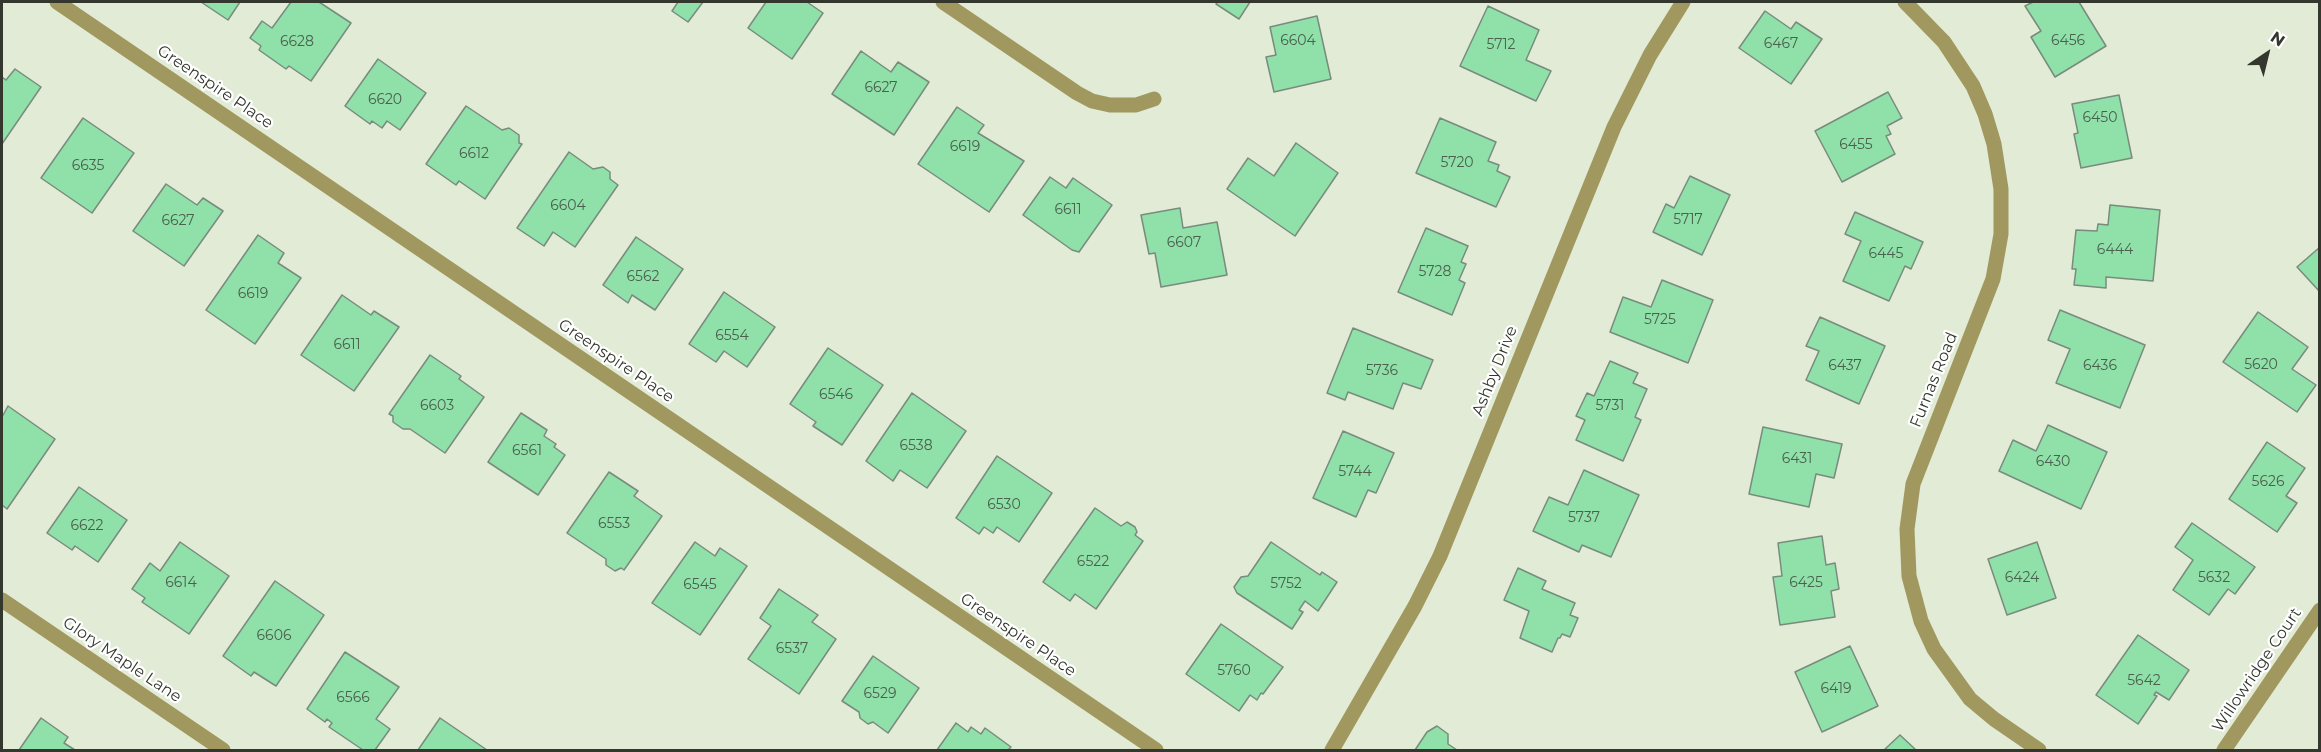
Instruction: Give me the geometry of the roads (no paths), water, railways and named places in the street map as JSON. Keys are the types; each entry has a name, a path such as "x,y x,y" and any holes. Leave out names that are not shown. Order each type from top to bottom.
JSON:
{"street":[{"name":"Greenspire Place","path":"57,2 1156,750"},
{"path":"943,2 1092,101 1110,105 1136,105 1154,99"},
{"name":"Ashby Drive","path":"1332,750 1415,606 1440,556 1614,127 1650,55 1683,2"},
{"name":"Furnas Road","path":"1905,2 1944,42 1973,86 1994,144 2001,189 2000,242 1994,279 1913,484 1907,528 1909,576 1921,621 1934,649 1970,699 1994,719 2039,750"},
{"name":"Glory Maple Lane","path":"2,600 223,750"},
{"name":"Willowridge Court","path":"2224,750 2319,610"}]}
